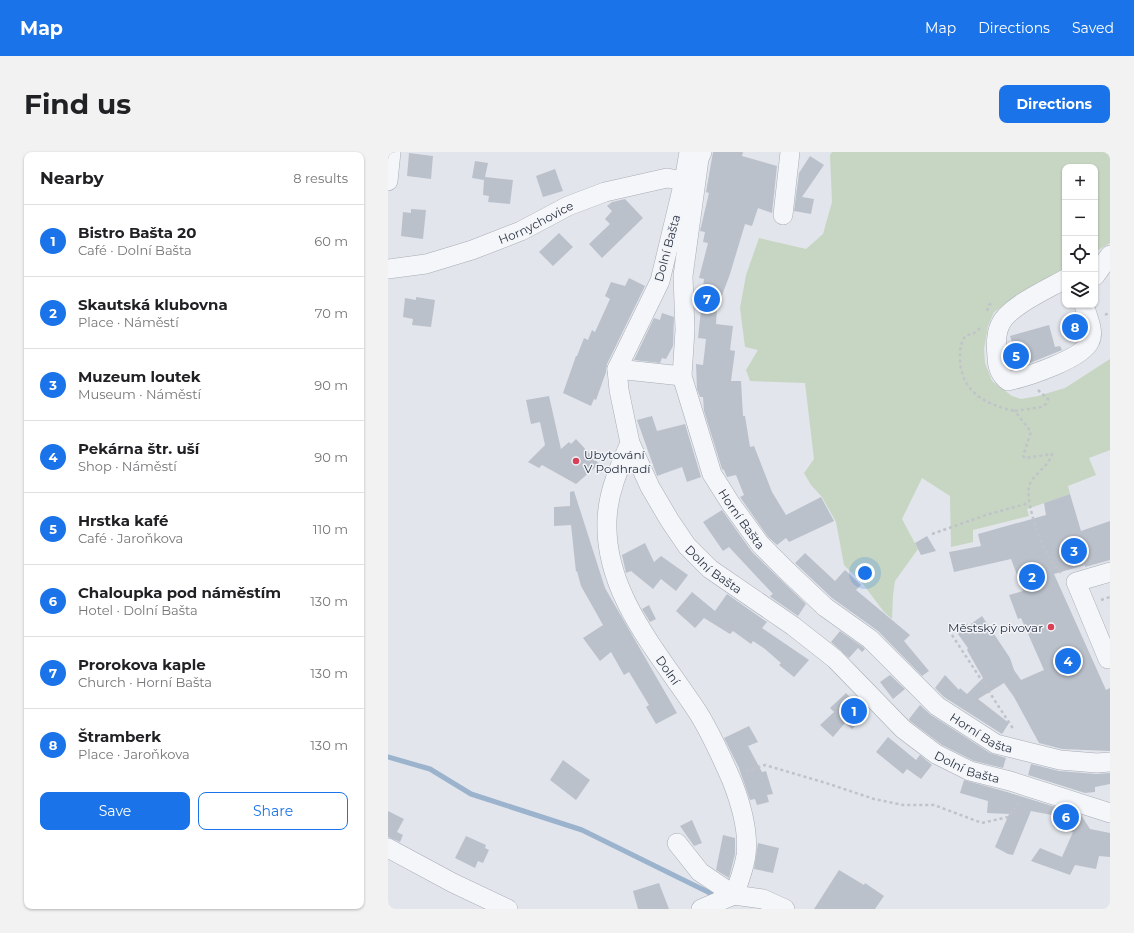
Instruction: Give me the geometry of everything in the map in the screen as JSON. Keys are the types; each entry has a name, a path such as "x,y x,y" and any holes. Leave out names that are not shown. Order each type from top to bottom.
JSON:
{"street":[{"path":"388,181 391,152"},
{"path":"783,215 790,152"},
{"name":"Dolní Bašta","path":"694,155 684,181 660,281 617,369 618,390 630,443 650,487 670,522 687,546 710,569 793,626 835,659 917,742 970,772 1105,806"},
{"name":"Horní Bašta","path":"694,155 683,276 685,330 682,376 712,474 731,504 760,544 787,572 825,607 870,639 937,706 996,744 1060,760 1097,763 1110,762"},
{"name":"Hornychovice","path":"388,269 426,264 472,250 521,231 568,206 605,192 667,178 684,181"},
{"path":"1098,259 1110,251"},
{"path":"1098,272 1110,255"},
{"path":"1062,281 1007,314 1000,325 997,355 998,366 1005,379 1008,381 1020,378 1077,354 1090,342 1091,334 1085,308"},
{"path":"617,369 682,376"},
{"name":"Dolní","path":"630,443 613,481 609,506 607,535 612,567 617,583 632,614 698,713 735,788 740,802 747,839 744,870 734,895"},
{"path":"1110,572 1076,582 1108,658 1110,658"},
{"path":"677,843 700,872 734,895 763,899 785,909"},
{"path":"388,848 508,909"},
{"path":"701,909 734,895"}],"path":[{"path":"1041,408 1015,411 1031,432 1023,456 1025,458 1052,454 1029,486 1029,503 1045,550 1060,571 1076,582"},
{"path":"932,534 986,515 1029,503"},
{"name":"Horní Bašta","path":"952,635 1028,753"},
{"path":"757,767 765,765 874,799 903,805 934,804 982,823 1008,817 1032,788"}],"green space":[{"path":"832,152 1110,152 1110,243 1098,250 1098,164 1062,164 1062,271 1036,283 994,312 988,326 984,349 985,363 992,381 1012,396 1021,399 1038,396 1065,388 1110,359 1110,450 1089,458 1096,475 1068,486 1070,494 1027,509 1029,516 973,530 973,542 951,547 950,496 922,478 902,519 918,549 895,581 892,619 884,612 863,584 844,565 836,522 822,497 811,485 804,473 814,459 805,383 750,381 746,370 758,350 745,347 740,308 746,275 759,238 806,249 823,234 832,202 830,155"}],"building":[{"path":"713,152 743,152 742,156 777,166 772,213 758,208 752,226 745,224 730,274 717,309 716,324 733,326 730,350 735,351 731,381 741,381 743,416 745,416 750,447 754,446 772,492 786,515 821,497 834,521 789,542 786,538 777,545 768,537 740,497 744,495 736,475 727,477 722,469 704,411 703,397 700,397 697,389 696,364 703,365 706,339 698,338 701,310 707,289 703,287 704,279 699,278 708,243 703,242 705,232 700,231 709,193 706,192"},
{"path":"409,153 433,156 431,179 407,176"},
{"path":"810,156 824,165 802,197 814,199 811,214 794,211 799,173"},
{"path":"475,161 488,163 485,177 513,180 510,204 488,202 489,196 483,195 484,180 472,178"},
{"path":"555,169 563,191 543,197 536,176"},
{"path":"625,199 643,218 602,258 589,244 610,224 605,219 612,211 607,206 612,202"},
{"path":"411,209 426,210 423,239 401,236 403,212 411,213"},
{"path":"559,233 573,247 553,266 539,252"},
{"path":"629,278 645,286 607,364 606,372 596,400 594,399 591,406 563,393 584,338 588,340 592,330 595,332 610,299 605,296 611,282 625,286"},
{"path":"416,297 435,300 431,327 412,325 413,319 403,317 405,298 416,300"},
{"path":"662,313 674,317 673,346 666,359 662,358 660,363 634,360 654,318 660,320"},
{"path":"1049,325 1055,347 1060,346 1062,350 1030,363 1029,358 1018,361 1010,336"},
{"path":"549,396 561,449 569,442 571,444 576,439 599,464 576,484 542,465 539,468 528,462 545,445 540,422 531,424 526,400"},
{"path":"652,416 657,431 685,424 701,477 687,482 682,467 657,476 637,420"},
{"path":"574,491 605,588 677,713 656,724 646,707 649,705 629,672 624,675 611,652 600,661 583,638 603,625 581,586 577,571 576,572 571,525 554,526 554,507 570,506 570,492"},
{"path":"1070,494 1081,531 1110,521 1110,560 1085,567 1085,565 1054,574 1106,690 1110,688 1110,751 1062,749 1039,743 1014,697 1004,683 978,699 1009,723 1002,734 944,697 935,688 945,675 959,690 960,688 967,694 983,678 967,650 968,648 955,630 967,623 968,626 982,616 1010,658 1014,670 1021,680 1044,670 1021,618 1018,619 1009,595 1023,591 1011,559 954,572 949,552 981,546 978,534 1046,515 1044,503"},
{"path":"722,510 752,552 806,604 798,616 770,596 773,594 729,547 723,551 703,522"},
{"path":"927,536 936,551 921,555 915,543"},
{"path":"645,543 654,562 661,556 688,575 676,591 661,579 653,589 631,571 626,573 622,555"},
{"path":"805,553 835,581 845,570 861,585 856,590 910,635 904,641 929,671 922,676 878,631 832,598 795,563"},
{"path":"692,592 715,611 727,594 767,622 762,628 809,660 794,677 779,665 781,663 765,649 753,641 751,644 733,631 730,634 704,618 695,628 676,611"},
{"path":"649,605 656,619 650,622 642,609"},
{"path":"840,631 865,649 862,652 858,648 849,658 831,642"},
{"path":"890,675 905,689 893,699 880,682"},
{"path":"846,693 867,715 852,729 845,723 833,737 820,725 834,712 830,708"},
{"path":"920,705 931,715 990,753 1006,758 1003,768 974,761 942,745 910,721 909,719"},
{"path":"749,726 758,742 748,746 762,772 766,771 773,794 767,795 769,802 757,805 755,799 750,800 739,768 724,738"},
{"path":"888,737 916,760 920,755 932,765 921,779 907,769 903,774 876,752"},
{"path":"563,760 590,780 576,800 550,780"},
{"path":"1031,764 1059,771 1096,774 1110,773 1110,784 1095,787 1095,792 1085,793 1028,775"},
{"path":"964,780 1081,815 1090,829 1110,833 1110,857 1099,856 1096,869 1075,865 1070,875 1031,861 1040,848 1062,857 1073,832 1053,826 1057,816 1031,811 1013,855 1008,854 995,847 1009,814 987,813 988,801 960,793"},
{"path":"388,811 404,819 397,832 403,835 400,842 388,837"},
{"path":"692,820 702,843 694,846 680,826"},
{"path":"723,835 735,838 735,854 729,878 716,870"},
{"path":"466,836 486,845 485,848 489,850 483,863 478,861 475,868 455,858"},
{"path":"758,843 779,848 773,873 754,869"},
{"path":"839,870 864,885 865,883 884,896 875,909 814,909"},
{"path":"659,883 669,909 638,909 633,891"}],"waterway":[{"path":"388,757 430,769 471,794 582,830 714,895"}],"place":[{"name":"Prorokova kaple","path":"707,299"},
{"name":"Štramberk","path":"1075,327"},
{"name":"Hrstka kafé","path":"1016,356"},
{"name":"Ubytování V Podhradí","path":"576,461"},
{"name":"Muzeum loutek","path":"1074,551"},
{"name":"Skautská klubovna","path":"1032,577"},
{"name":"Městský pivovar","path":"1051,627"},
{"name":"Pekárna štr. uší","path":"1068,661"},
{"name":"Bistro Bašta 20","path":"854,711"},
{"name":"Chaloupka pod náměstím","path":"1066,817"}]}
